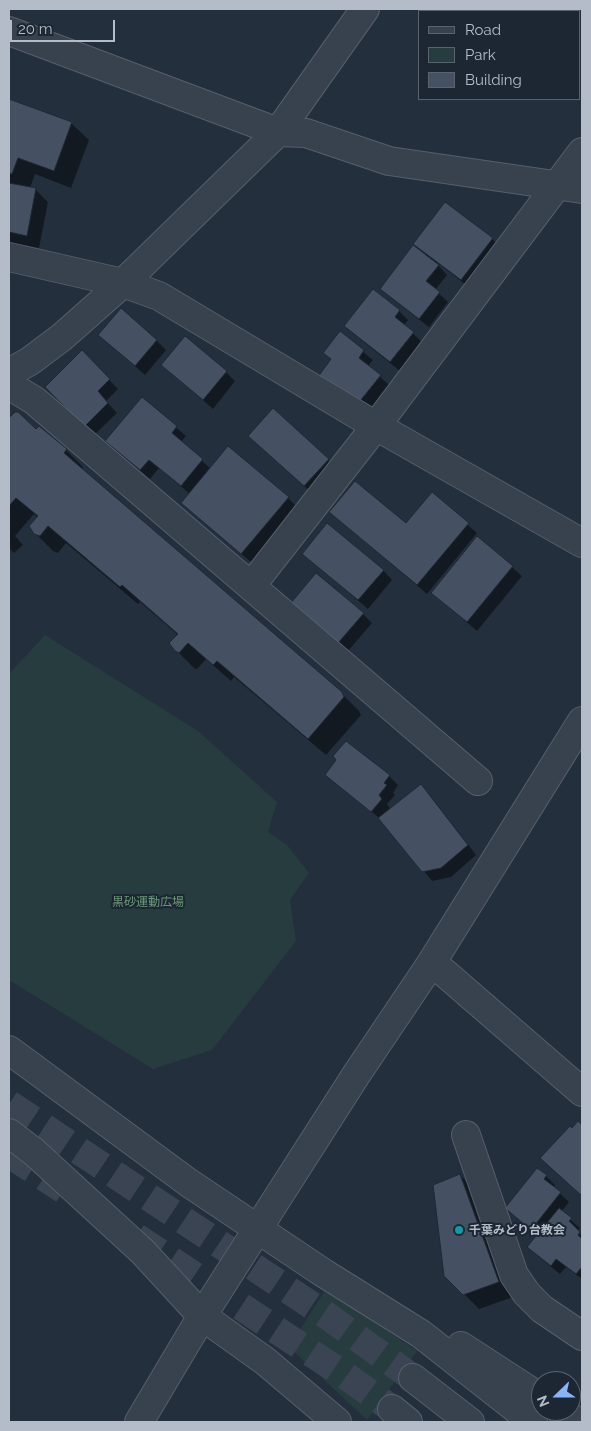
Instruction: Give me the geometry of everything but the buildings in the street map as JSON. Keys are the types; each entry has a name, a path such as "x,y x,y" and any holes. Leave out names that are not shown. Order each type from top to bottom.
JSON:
{"street":[{"path":"9,373 30,361 62,337 123,283 278,132 365,9"},
{"path":"9,31 278,132 306,133 389,161 570,187"},
{"path":"251,586 376,426 570,187 582,152"},
{"path":"9,257 123,283 159,296 376,426 582,543"},
{"path":"9,385 35,401 478,781"},
{"path":"139,1422 202,1316 356,1075 432,962 582,721"},
{"path":"432,962 578,1078"},
{"path":"9,1050 189,1183 322,1272 421,1334 534,1422"},
{"path":"9,1133 34,1152 143,1252 202,1316 265,1362 338,1422"},
{"path":"466,1135 514,1275 527,1294 542,1309 582,1336"},
{"path":"421,1334 458,1344 531,1391"},
{"path":"413,1378 470,1422"}],"green space":[{"name":"黒砂運動広場","path":"45,635 198,731 277,802 268,832 287,845 309,873 290,900 296,941 212,1050 153,1069 9,980 9,674"},
{"path":"326,1289 417,1351 367,1420 289,1347"}],"tunnel":[{"path":"9,1104 326,1315 413,1378"},
{"path":"9,1154 64,1190"},
{"path":"136,1237 346,1376 392,1409"}],"place":[{"name":"千葉みどり台教会","path":"459,1230"}]}
